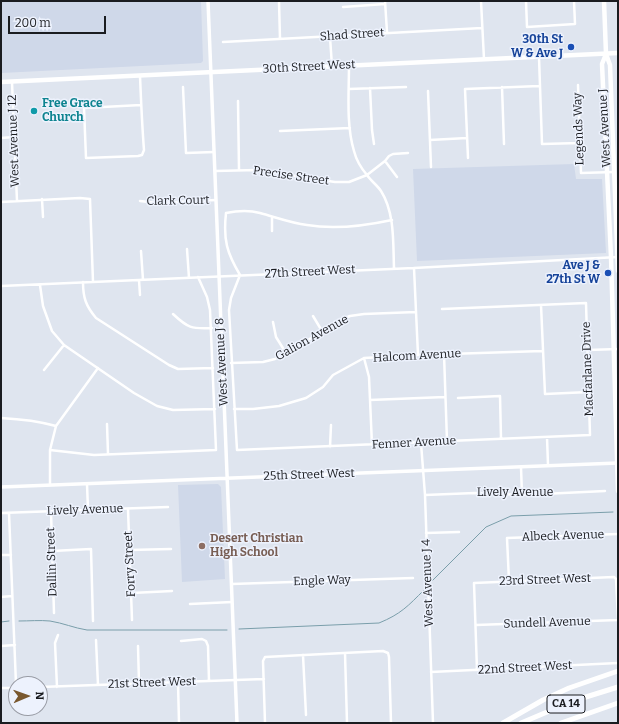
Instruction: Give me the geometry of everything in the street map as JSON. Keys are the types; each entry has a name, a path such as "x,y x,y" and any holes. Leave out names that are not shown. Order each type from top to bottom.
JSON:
{"highway":[{"path":"503,723 543,700 568,688 618,671"},
{"name":"CA 14","path":"521,723 573,701 618,687"},
{"name":"CA 14","path":"561,723 616,704"}],"main road":[{"name":"West Avenue J","path":"604,1 606,54 610,65 618,271"},
{"name":"30th Street West","path":"1,82 618,53"},
{"name":"West Avenue J","path":"606,54 602,64 616,349 618,491"}],"street":[{"name":"West Avenue J 8","path":"208,1 237,723"},
{"path":"279,1 280,39"},
{"path":"481,1 484,59"},
{"path":"526,1 527,27 575,24 574,1"},
{"path":"343,7 385,3 387,32"},
{"name":"Shad Street","path":"223,42 482,28"},
{"path":"330,37 332,66"},
{"path":"539,57 542,144 580,143"},
{"path":"349,65 350,128 354,151 359,164 381,191 392,220 394,268"},
{"path":"140,75 144,150 142,155 86,158 84,108 141,105"},
{"name":"West Avenue J 12","path":"12,82 16,201"},
{"name":"Legends Way","path":"578,85 581,173 607,172"},
{"path":"468,158 465,89 539,86"},
{"path":"182,87 186,153 214,152"},
{"path":"349,89 406,87"},
{"path":"502,87 504,144"},
{"path":"370,88 374,144"},
{"path":"428,91 430,167"},
{"path":"238,101 240,170"},
{"path":"280,131 350,128"},
{"path":"1,138 14,137"},
{"path":"430,140 467,138"},
{"name":"Precise Street","path":"215,170 276,172 335,182 349,182 367,175 393,154 408,153"},
{"path":"385,161 398,177"},
{"path":"607,172 614,172"},
{"path":"1,202 80,198 90,199 93,282"},
{"path":"42,200 43,217"},
{"name":"Clark Court","path":"140,202 157,203 216,200"},
{"path":"234,409 229,310 231,298 240,276 230,258 226,246 226,213 258,212 307,226 339,227 371,224 392,220"},
{"path":"272,217 272,231"},
{"path":"187,248 189,278"},
{"path":"140,295 141,251"},
{"name":"27th Street West","path":"1,286 414,268 618,257"},
{"path":"414,268 418,355"},
{"path":"50,450 94,455 216,450 212,328 207,297 198,277"},
{"path":"83,282 83,296 89,309 96,318 169,366 178,369 213,368"},
{"path":"40,285 43,306 52,332 64,345 134,393 157,406 173,410 215,409"},
{"name":"Macfarlane Drive","path":"540,305 586,303 590,435"},
{"path":"442,309 540,305 544,394 589,392"},
{"name":"Galion Avenue","path":"231,363 263,362 275,359 297,348 338,321 350,316 416,312"},
{"path":"173,314 183,323 195,329 212,328"},
{"path":"313,316 322,331"},
{"path":"273,322 276,337 286,353"},
{"path":"44,370 64,345"},
{"path":"588,350 616,349"},
{"name":"Halcom Avenue","path":"234,409 253,409 279,406 306,398 323,387 333,374 364,358 542,351"},
{"path":"444,354 447,441"},
{"path":"364,358 369,378 372,445"},
{"path":"50,485 50,450 56,426 98,368"},
{"path":"458,398 500,396 501,438"},
{"path":"370,400 445,397"},
{"name":"Fenner Avenue","path":"234,409 237,450 590,435"},
{"path":"1,418 20,418 40,421 56,426"},
{"path":"107,424 108,454"},
{"path":"330,447 331,426"},
{"path":"547,437 548,465"},
{"name":"West Avenue J 4","path":"421,443 425,496 433,723"},
{"name":"25th Street West","path":"1,487 618,463"},
{"path":"521,466 522,495"},
{"path":"87,483 88,510"},
{"name":"Lively Avenue","path":"425,496 475,494 522,495 605,491"},
{"name":"Lively Avenue","path":"1,513 168,507"},
{"name":"Forry Street","path":"128,508 132,620"},
{"name":"Dallin Street","path":"51,512 54,613"},
{"path":"9,513 16,676"},
{"path":"426,533 459,532"},
{"name":"Albeck Avenue","path":"509,581 507,538 618,534"},
{"path":"52,551 91,549 93,621"},
{"path":"129,550 171,549"},
{"path":"1,555 11,555"},
{"name":"Engle Way","path":"231,584 413,578"},
{"name":"23rd Street West","path":"476,625 474,583 509,581 615,578 618,620"},
{"path":"132,593 172,591"},
{"path":"1,597 12,596"},
{"path":"190,604 232,602"},
{"name":"Sundell Avenue","path":"476,625 618,620"},
{"path":"476,625 477,670"},
{"path":"57,687 55,643 58,634"},
{"path":"181,641 202,639 206,641 208,646 208,681"},
{"path":"96,640 98,685"},
{"path":"1,646 15,646"},
{"path":"138,646 139,684"},
{"path":"265,723 263,661 265,657 383,651 388,653 391,723"},
{"path":"346,653 347,723"},
{"path":"303,654 306,715"},
{"name":"22nd Street West","path":"431,672 618,663"},
{"name":"21st Street West","path":"48,687 264,680"},
{"path":"178,682 179,723"}],"shaded area":[{"path":"1,1 201,1 203,61 201,63 1,73"},
{"path":"574,164 576,179 602,179 606,253 417,261 413,169"},
{"name":"Desert Christian High School","path":"218,484 221,487 225,579 182,582 178,485"}],"waterway":[{"path":"432,581 486,527 511,516 613,512"},
{"path":"239,629 379,623 404,609 424,590"},
{"path":"1,622 9,621"},
{"path":"19,621 50,621 87,630 227,630"}],"place":[{"name":"30th St W & Ave J","path":"571,47"},
{"name":"Free Grace Church","path":"34,111"},
{"name":"Ave J & 27th St W","path":"608,273"},
{"name":"Desert Christian High School","path":"202,546"}]}
